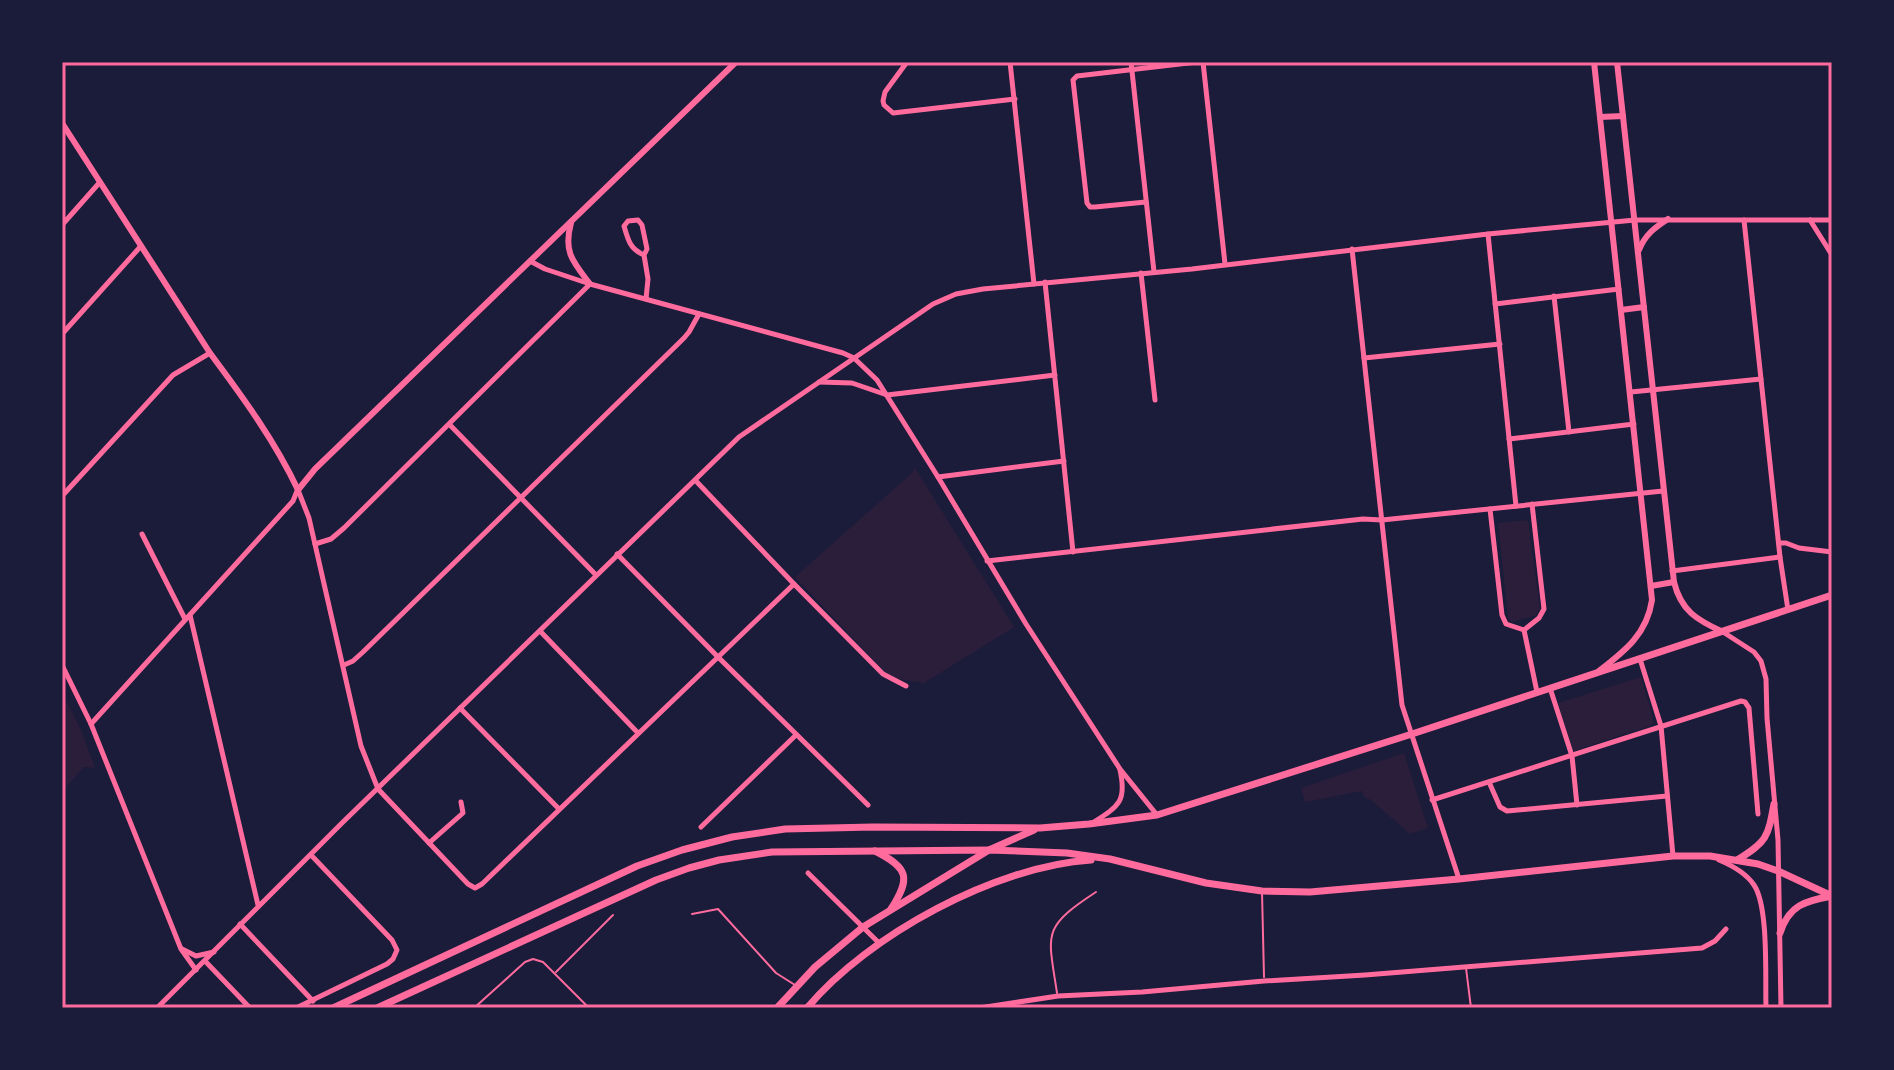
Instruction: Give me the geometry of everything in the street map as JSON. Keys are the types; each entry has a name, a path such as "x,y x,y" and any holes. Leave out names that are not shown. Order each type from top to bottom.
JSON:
{"main road":[{"path":"333,1008 637,866 702,844 785,829 1040,828 1157,815 1832,595"},
{"path":"1737,860 1765,838 1774,804"},
{"path":"777,1008 796,985 863,927 989,850 1040,828"},
{"path":"873,850 894,861 903,873 903,889 890,911"},
{"path":"377,1008 609,901 689,868 738,856 772,852 989,850 1067,853 1110,859 1206,883 1262,891 1310,892 1673,856 1710,856 1778,871 1832,896"},
{"path":"807,1008 831,982 879,943 955,899 1055,864 1110,859"},
{"path":"1780,933 1786,916 1797,906 1832,896"}],"street":[{"path":"91,724 293,501 315,469 736,62"},
{"path":"907,62 884,96 884,105 893,113 1015,99"},
{"path":"1010,62 1034,284"},
{"path":"1131,62 1154,272"},
{"path":"1146,202 1092,207 1087,203 1073,80 1077,76 1197,62"},
{"path":"1203,62 1225,264"},
{"path":"1594,62 1651,586 1651,608 1638,637 1596,673"},
{"path":"1617,62 1677,595 1691,614 1703,623 1754,652 1761,661 1766,679 1778,840 1781,1008"},
{"path":"1600,117 1623,116"},
{"path":"62,123 275,448 298,490 309,518 361,746 378,789 473,888 478,887 794,584"},
{"path":"62,225 100,182"},
{"path":"572,219 568,250 573,263 590,284"},
{"path":"644,255 630,244 624,226 628,221 636,219 641,223 647,249 644,255 648,279 646,299"},
{"path":"1637,254 1647,234 1668,219"},
{"path":"157,1008 617,554 749,429 915,315 945,298 983,289 1611,222 1668,219 1832,220"},
{"path":"1744,220 1788,610"},
{"path":"1810,220 1832,255"},
{"path":"1488,234 1516,506"},
{"path":"62,334 141,246"},
{"path":"1352,249 1401,697 1459,879"},
{"path":"529,260 545,269 590,284 854,358 887,395 987,561 1120,769 1157,815"},
{"path":"1141,273 1155,400"},
{"path":"1045,282 1073,552"},
{"path":"315,544 331,539 344,528 590,284"},
{"path":"1495,304 1619,289"},
{"path":"1554,296 1569,432"},
{"path":"1621,310 1644,307"},
{"path":"344,665 363,652 684,338 699,314"},
{"path":"1364,358 1500,344"},
{"path":"62,496 173,375 210,353"},
{"path":"818,382 852,383 887,395 1055,375"},
{"path":"1631,392 1761,379"},
{"path":"1509,439 1634,424"},
{"path":"450,425 596,575"},
{"path":"938,477 1064,461"},
{"path":"695,480 883,674 906,686"},
{"path":"987,561 1363,519 1382,520 1663,491"},
{"path":"1524,630 1537,620 1544,609 1532,504"},
{"path":"1490,509 1502,615 1506,624 1524,630"},
{"path":"142,534 187,616 258,906"},
{"path":"1779,543 1832,552"},
{"path":"617,554 868,805"},
{"path":"1672,571 1780,557"},
{"path":"1651,586 1674,582"},
{"path":"1524,630 1537,692"},
{"path":"540,631 638,733"},
{"path":"1640,659 1661,726 1673,856"},
{"path":"62,665 91,724 181,949 196,970"},
{"path":"62,688 69,679"},
{"path":"1550,687 1572,756 1577,805"},
{"path":"1432,800 1745,702 1749,708 1758,814"},
{"path":"460,708 559,809"},
{"path":"701,827 796,735"},
{"path":"1089,824 1114,808 1123,794 1120,769"},
{"path":"1489,782 1500,807 1507,811 1667,796"},
{"path":"429,843 463,813 461,802"},
{"path":"296,1008 390,962 397,950 392,940 311,855"},
{"path":"1710,856 1745,875 1759,894 1764,922 1766,1008"},
{"path":"808,873 879,943"},
{"path":"240,924 313,1001"},
{"path":"979,1008 1058,996 1702,948 1715,941 1726,929"},
{"path":"181,949 196,956 214,952"},
{"path":"205,961 250,1008"}],"lane":[{"path":"1262,891 1264,981"},
{"path":"1058,996 1050,946 1052,931 1075,905 1096,892"},
{"path":"692,914 718,909 776,973 796,985"},
{"path":"555,973 613,915"},
{"path":"474,1008 531,959 539,960 555,973 589,1008"},
{"path":"1466,967 1471,1008"}],"shaded area":[{"path":"915,468 1014,627 924,683 898,679 886,673 795,577"},
{"path":"1528,520 1540,609 1535,616 1512,622 1508,618 1498,523"},
{"path":"1641,677 1654,722 1650,726 1573,751 1558,703"},
{"path":"67,702 95,768 84,767 65,788 62,786 62,705"},
{"path":"1404,753 1428,828 1410,834 1364,797 1362,791 1305,802 1301,788"}]}
